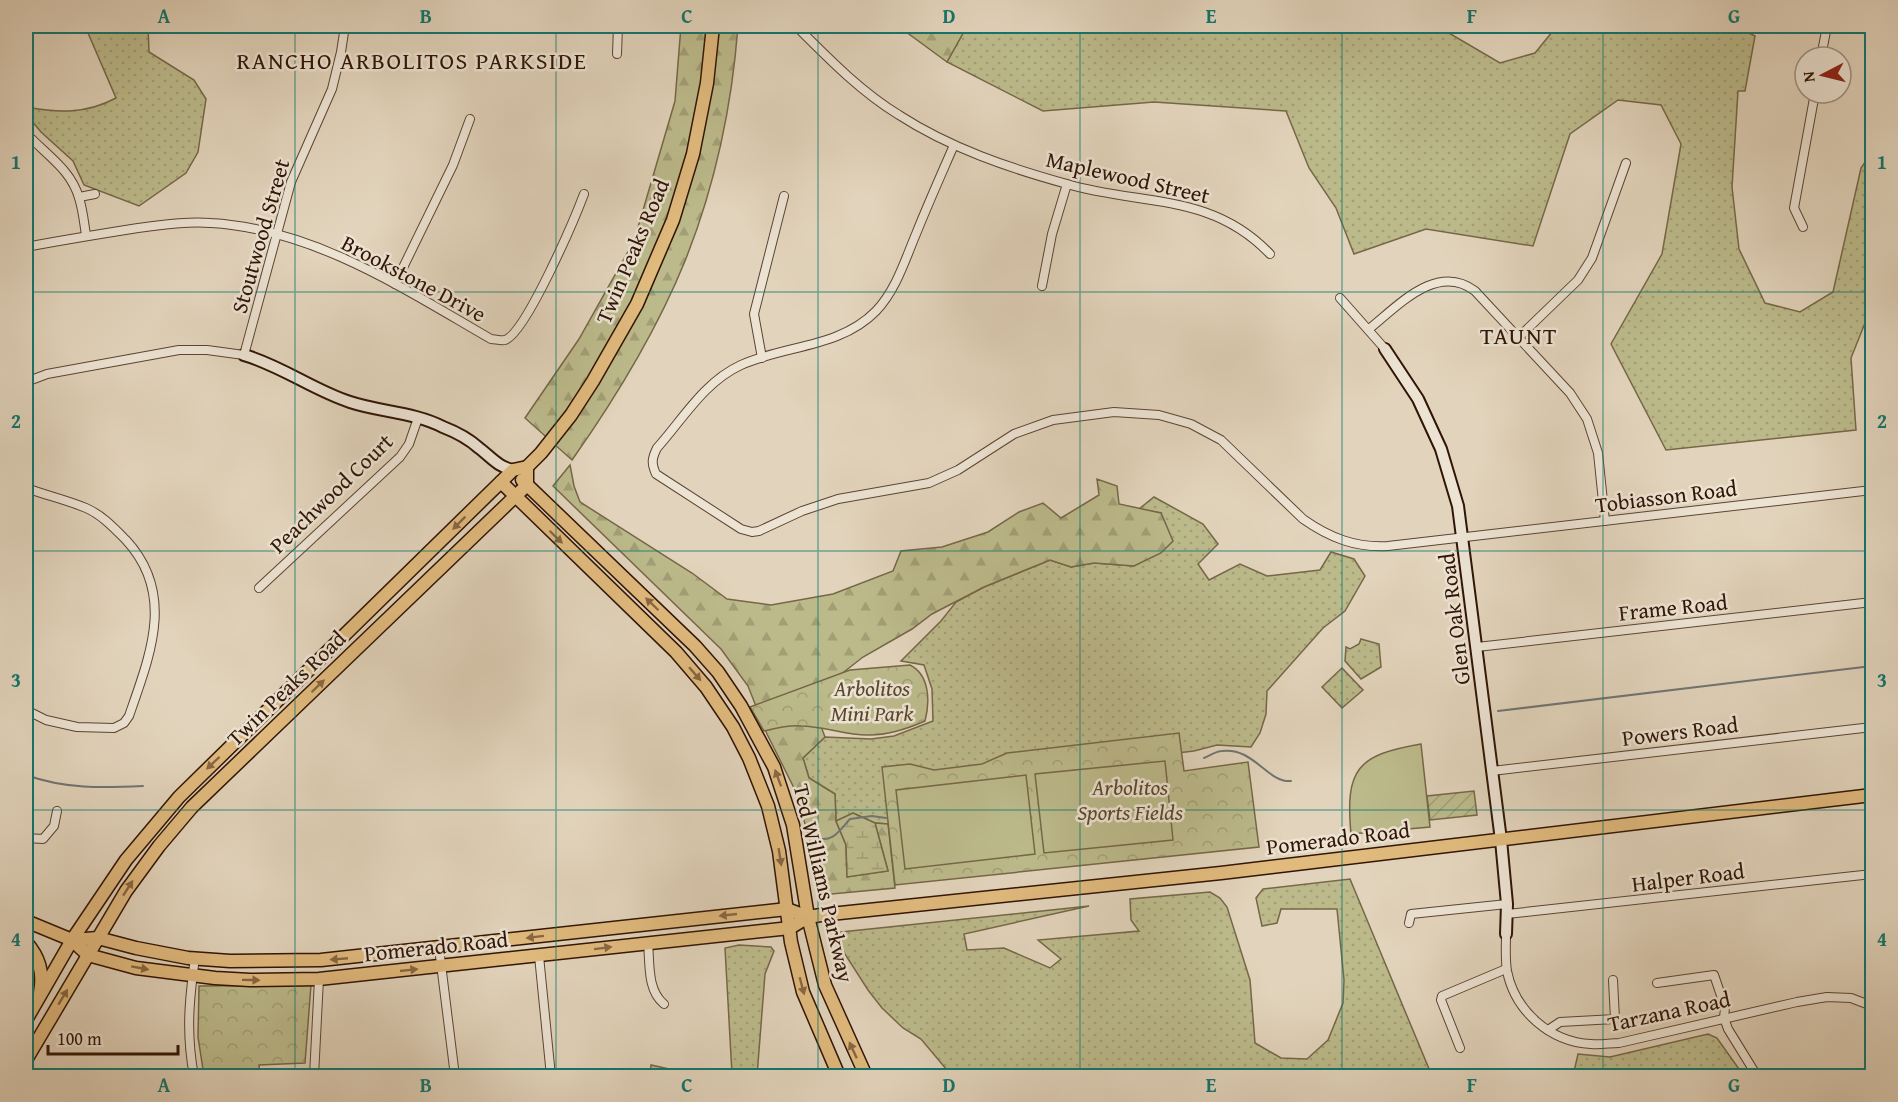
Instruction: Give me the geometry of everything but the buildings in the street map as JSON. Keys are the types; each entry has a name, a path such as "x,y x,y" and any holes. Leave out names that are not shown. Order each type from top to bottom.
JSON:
{"main road":[{"name":"Twin Peaks Road","path":"527,467 571,415 593,381 637,304 673,220 693,153 707,82 713,26"},
{"path":"507,469 527,467 527,485"},
{"name":"Twin Peaks Road","path":"26,1020 72,940 126,860 179,797 501,482 507,469"},
{"name":"Ted Williams Parkway","path":"507,469 527,485 695,646 737,700 762,742 781,787 797,845 808,917 825,985 866,1077"},
{"name":"Ted Williams Parkway","path":"501,482 675,652 720,706 749,758 768,806 779,851 790,928 803,992 839,1077"},
{"name":"Twin Peaks Road","path":"26,1060 130,885 192,807 527,485"},
{"path":"276,727 271,721 272,715 330,658 346,640 352,628"},
{"name":"Pomerado Road","path":"26,921 72,940 88,955 136,968 250,980 319,979 790,928 808,917 1214,873 1872,795"},
{"name":"Pomerado Road","path":"72,940 98,938 136,948 195,958 230,961 321,960 787,909 808,917"},
{"path":"26,942 37,955 41,971 39,997"}],"street":[{"name":"Stoutwood Street","path":"244,354 291,182 332,88 345,26"},
{"path":"617,54 618,26"},
{"name":"Maplewood Street","path":"796,26 860,86 899,115 954,146 991,160 1101,193 1193,207 1245,231 1270,254"},
{"path":"1823,45 1827,26"},
{"path":"1803,227 1794,208 1813,105"},
{"path":"395,284 453,165 470,119"},
{"path":"26,133 71,178 79,197 87,235"},
{"path":"784,196 754,314 762,358 836,337 877,311 896,282 954,146"},
{"path":"1519,336 1578,280 1592,258 1626,164"},
{"path":"1042,286 1052,234 1067,184"},
{"path":"79,197 95,194"},
{"name":"Brookstone Drive","path":"26,247 87,235 173,224 211,223 277,234 363,267 491,339 504,340 509,337 532,305 567,238 584,194"},
{"path":"1369,329 1433,282 1453,281 1466,284 1475,291 1570,393 1587,419 1598,453 1605,521"},
{"name":"Glen Oak Road","path":"1340,298 1385,348 1418,399 1441,449 1458,506 1464,537 1501,840 1507,909 1506,969"},
{"path":"26,381 46,374 179,350 244,354 271,364 335,397 442,426 465,438 507,469"},
{"name":"Tobiasson Road","path":"762,358 742,365 720,377 700,396 652,457 652,465 657,474 741,529 752,532 766,528 802,510 838,499 929,483 958,470 1014,434 1053,420 1114,412 1159,415 1191,424 1221,440 1318,530 1345,542 1378,547 1872,490"},
{"name":"Peachwood Court","path":"259,588 400,457 409,444 418,418"},
{"path":"26,488 87,508 112,525 138,554 152,590 156,618 150,653 129,716 124,723 114,728 77,727 46,720 26,710"},
{"name":"Frame Road","path":"1477,648 1872,602"},
{"name":"Powers Road","path":"1492,771 1872,727"},
{"path":"26,838 42,839 54,826 57,811"},
{"name":"Halper Road","path":"1409,923 1412,914 1507,909 1872,874"},
{"path":"648,943 653,989 657,998 664,1004"},
{"path":"439,948 455,1077"},
{"path":"539,956 551,1077"},
{"path":"194,1077 188,1024 195,958"},
{"path":"1460,1048 1441,1000 1442,996 1506,969"},
{"name":"Tarzana Road","path":"1506,969 1514,994 1540,1026 1572,1041 1591,1044 1619,1043 1827,997 1851,998 1872,1006"},
{"path":"1657,984 1714,975 1725,1007 1724,1018 1728,1029 1757,1077"},
{"path":"314,1077 319,979"},
{"path":"1548,1030 1560,1022 1615,1019 1613,980"}],"green space":[{"path":"85,26 148,26 149,52 194,80 206,99 198,152 186,173 139,206 84,185 73,161 41,132 26,114 26,107 72,111 94,107 116,98"},
{"path":"681,26 738,26 727,115 713,175 696,233 662,313 604,413 572,460 525,418 579,339 634,241 675,101"},
{"path":"898,26 967,26 947,62"},
{"path":"967,26 1437,26 1500,63 1535,53 1557,26 1734,26 1755,36 1745,91 1738,91 1732,187 1739,249 1765,303 1800,312 1833,292 1861,168 1872,152 1872,316 1867,318 1851,358 1856,430 1666,450 1611,344 1662,254 1681,144 1661,105 1618,100 1570,134 1533,246 1426,229 1354,254 1336,208 1309,168 1286,111 1154,102 1043,111 947,62"},
{"path":"570,465 580,502 692,573 727,599 771,605 833,594 893,571 901,551 942,547 988,532 1019,512 1043,503 1061,518 1099,495 1097,479 1117,486 1119,504 1161,513 1173,541 1161,553 1134,566 1094,563 1071,567 1050,560 984,587 932,614 912,629 863,657 831,682 808,691 825,737 803,758 809,778 835,794 836,821 846,845 847,877 888,871 875,823 888,824 895,888 821,895 811,844 795,790 767,734 748,686 721,649 553,486"},
{"path":"1154,497 1203,524 1218,544 1198,564 1209,580 1240,564 1267,576 1320,570 1331,552 1354,559 1365,576 1345,611 1323,628 1267,691 1266,714 1260,733 1251,747 1217,745 1169,754 894,814 888,824 875,823 853,813 836,821 835,794 809,778 803,758 825,737 871,739 894,736 933,721 932,689 924,665 901,661 941,621 956,602 984,587 1050,560 1071,567 1094,563 1134,566 1161,513 1139,509"},
{"path":"1361,639 1379,644 1381,667 1361,679 1345,661 1346,647 1350,649 1359,644"},
{"name":"Arbolitos Mini Park","path":"910,665 917,669 925,682 928,698 927,714 925,721 898,731 861,735 796,726 764,731 750,707 850,670"},
{"path":"1342,668 1363,690 1342,708 1322,687"},
{"name":"Arbolitos Sports Fields","path":"1179,733 1184,771 1248,762 1259,847 895,885 882,767 910,764 934,770 982,764 1007,753"},
{"path":"1421,744 1430,827 1351,834 1350,794 1360,769 1369,760 1382,754"},
{"path":"1165,761 1173,840 1044,853 1035,774"},
{"path":"1026,775 1035,854 905,869 896,790"},
{"path":"1474,791 1477,815 1430,820 1427,796"},
{"path":"853,813 875,823 888,871 847,877 846,845 836,821"},
{"path":"1350,879 1432,1076 952,1076 921,1039 903,1028 882,1008 834,937 841,932 1089,906 964,934 967,950 1004,948 1050,968 1061,959 1038,940 1139,931 1131,920 1130,899 1210,892 1220,898 1227,907 1250,980 1255,1043 1281,1058 1307,1059 1328,1040 1343,1003 1344,980 1337,909 1281,909 1277,923 1262,926 1256,898 1263,889"},
{"path":"739,945 771,947 774,951 765,974 757,1076 650,1076 651,1065 687,1073 732,1074 725,948"},
{"path":"311,985 305,1063 259,1065 260,1076 204,1076 198,1037 199,986"},
{"path":"1708,1034 1717,1038 1744,1076 1573,1076 1578,1054 1610,1057"}],"waterway":[{"path":"1498,711 1872,666"},
{"path":"1204,758 1220,751 1233,751 1252,759 1275,777 1291,781"},
{"path":"26,775 69,785 143,786"},
{"path":"816,838 831,837 839,832 850,819 872,816 886,818"}],"district":[{"name":"RANCHO ARBOLITOS PARKSIDE","path":"412,60"},
{"name":"TAUNT","path":"1519,335"}]}
